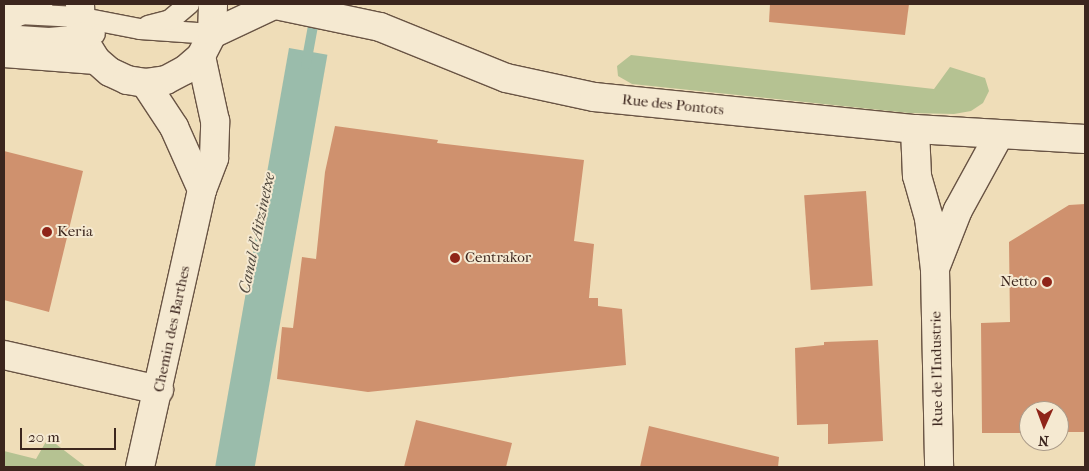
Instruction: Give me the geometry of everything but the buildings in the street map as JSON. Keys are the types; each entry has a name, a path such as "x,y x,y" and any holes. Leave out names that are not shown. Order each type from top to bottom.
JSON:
{"street":[{"name":"Chemin des Barthes","path":"140,467 159,390 202,190 214,158 215,121 206,45 213,4"},
{"name":"Rue des Pontots","path":"145,83 166,80 185,70 206,45 272,4 380,27 506,78 540,88 594,97 915,130 1085,139"},
{"path":"80,19 96,60 110,72 126,80 145,83 174,127 202,190"},
{"path":"4,53 96,60"},
{"name":"Rue de l'Industrie","path":"915,130 917,176 929,218 935,270 939,467"},
{"name":"Rue de l'Industrie","path":"935,270 958,210 1000,135"},
{"path":"4,355 159,390"}],"lane":[{"path":"140,29 170,20 189,4"},
{"path":"15,16 80,19 140,29 206,45"}],"shaded area":[{"path":"631,55 934,89 950,67 985,78 989,91 983,103 971,111 954,114 909,113 632,84 618,76 617,66"},
{"path":"48,438 86,467 4,467 4,451 36,459"}],"water":[{"path":"289,48 327,55 255,467 215,467"}],"waterway":[{"name":"Canal d'Aitzinetxe","path":"306,64 315,15"}],"place":[{"name":"Keria","path":"47,232"},
{"name":"Centrakor","path":"455,258"},
{"name":"Netto","path":"1047,282"}]}
